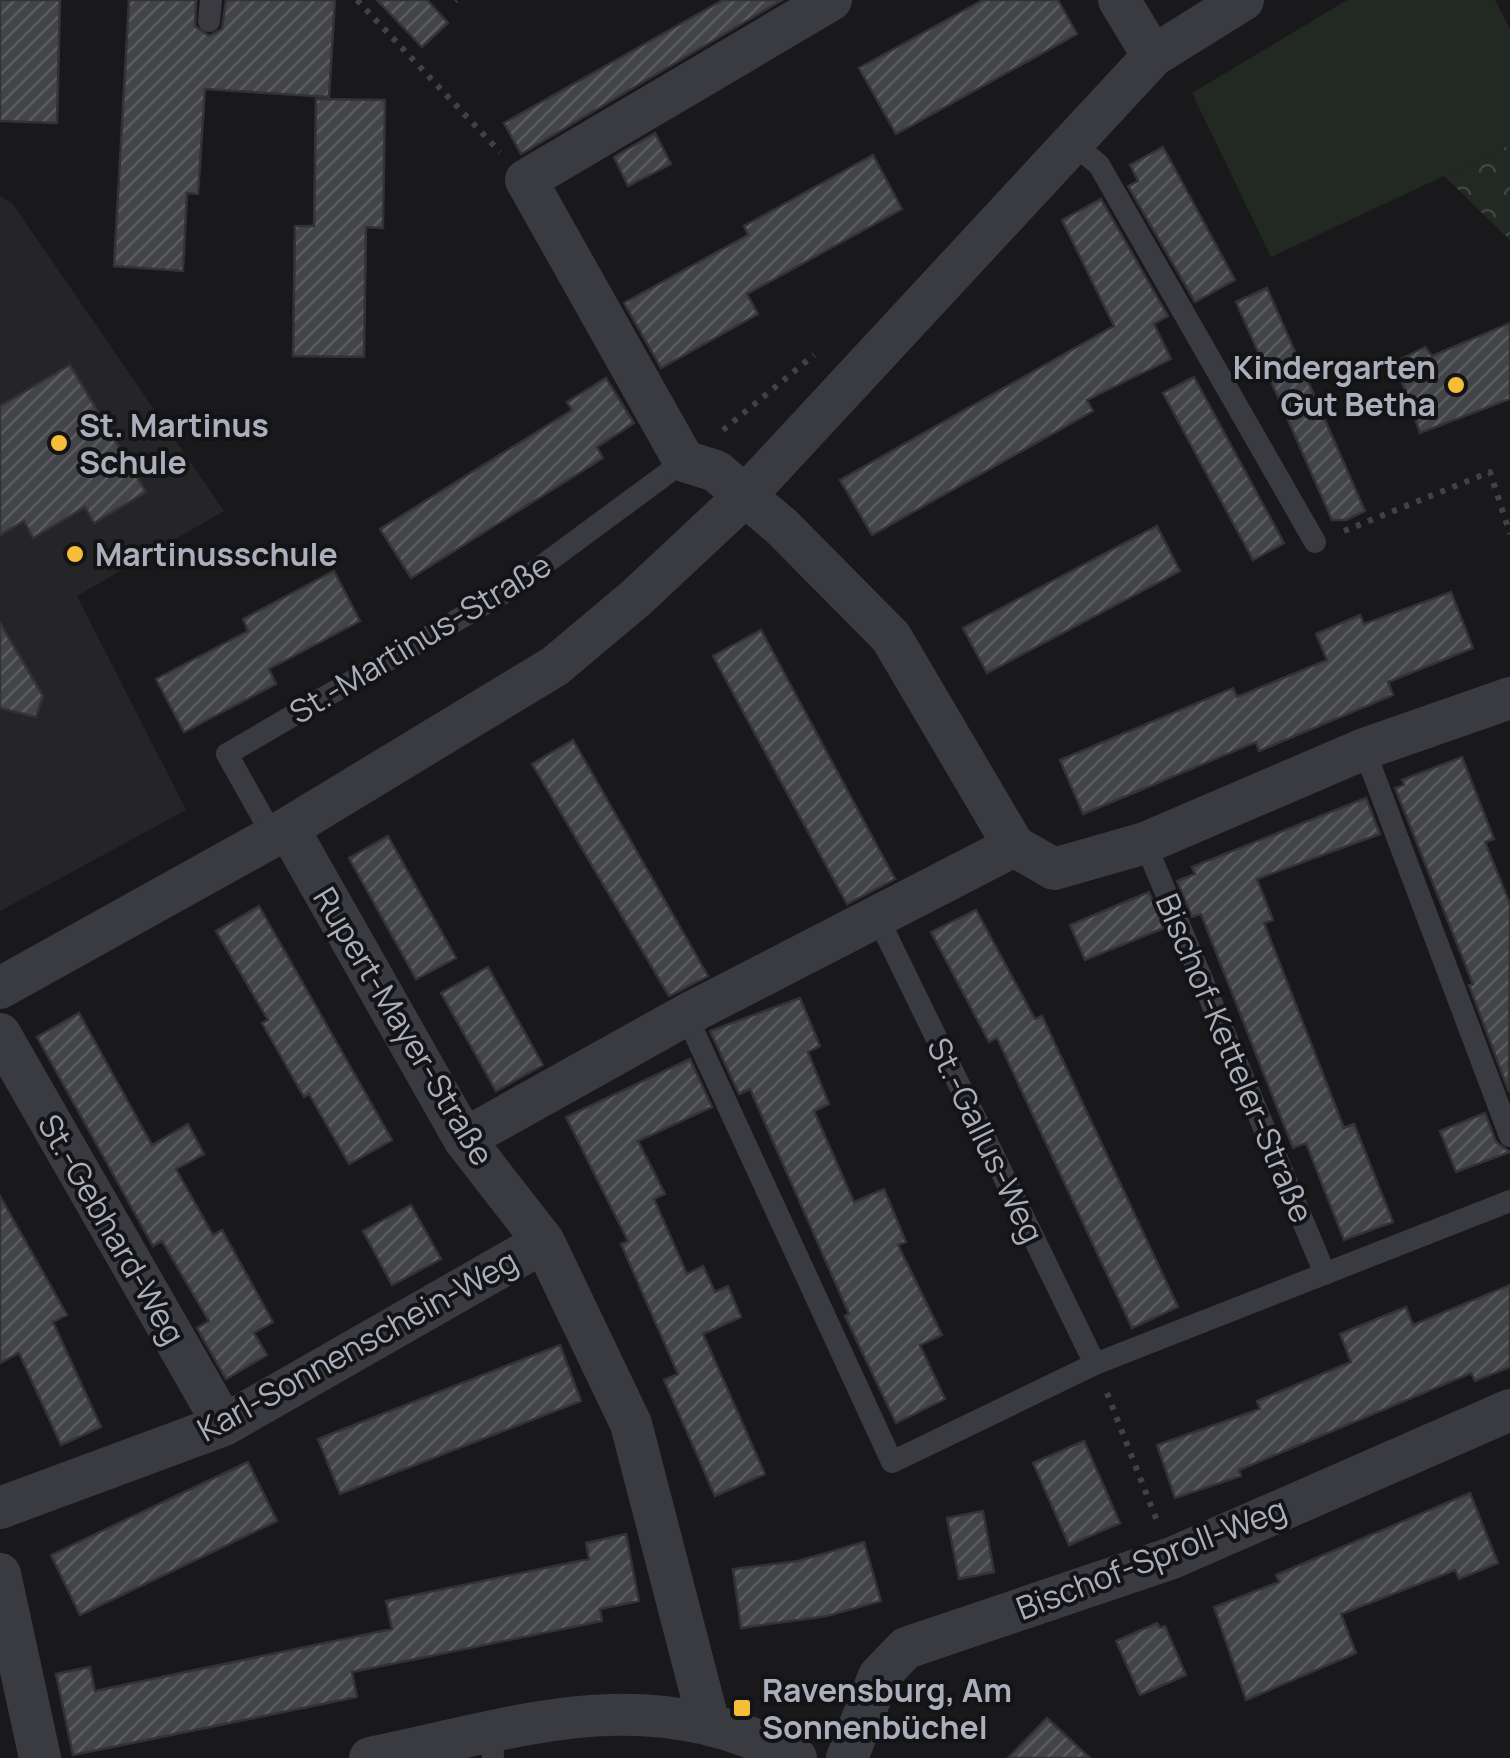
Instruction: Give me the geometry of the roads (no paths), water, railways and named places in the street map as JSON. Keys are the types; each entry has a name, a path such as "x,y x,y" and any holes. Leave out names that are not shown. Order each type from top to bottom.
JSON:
{"street":[{"path":"832,0 526,180 684,461 716,471 782,527 891,637 1014,846 1054,869 1145,843 1364,750 1510,698"},
{"path":"1120,0 1153,56"},
{"path":"0,988 280,832 555,666 636,598 744,496 1153,56 1243,0"},
{"name":"Rupert-Mayer-Straße","path":"280,832 464,1139 544,1242 631,1424 709,1724"},
{"path":"464,1139 510,1118 686,1015 1014,846"},
{"name":"St.-Gebhard-Weg","path":"0,1034 224,1424"},
{"name":"Karl-Sonnenschein-Weg","path":"0,1508 224,1424 544,1242"},
{"name":"Bischof-Sproll-Weg","path":"848,1758 879,1676 906,1648 1172,1558 1510,1410"},
{"path":"0,1574 40,1758"},
{"path":"370,1758 493,1746 593,1712 654,1712 709,1724 796,1758"}],"lane":[{"path":"1073,143 1100,165 1315,542"},
{"name":"St.-Martinus-Straße","path":"280,832 228,754 512,588 684,461"},
{"path":"1364,750 1510,1136"},
{"name":"Bischof-Ketteler-Straße","path":"1145,843 1325,1274"},
{"name":"St.-Gallus-Weg","path":"877,916 1095,1364"},
{"path":"686,1015 892,1462 1095,1364 1510,1201"}],"place":[{"name":"Kindergarten Gut Betha","path":"1456,385"},
{"name":"St. Martinus Schule","path":"59,443"},
{"name":"Martinusschule","path":"75,554"},
{"name":"Ravensburg, Am Sonnenbüchel","path":"742,1708"}]}
